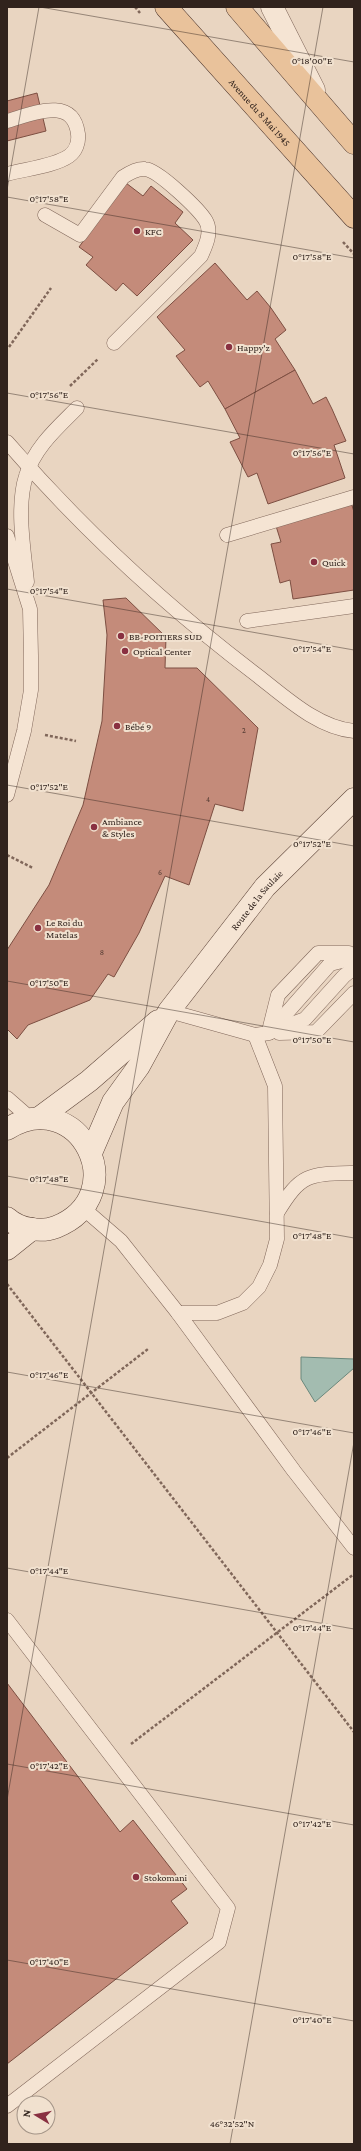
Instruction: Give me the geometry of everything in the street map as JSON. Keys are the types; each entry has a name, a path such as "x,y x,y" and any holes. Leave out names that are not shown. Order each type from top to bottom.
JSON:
{"main road":[{"name":"Avenue du 8 Mai 1945","path":"166,7 354,217"},
{"path":"237,7 354,143"}],"street":[{"path":"272,7 320,104"},
{"name":"Route de la Saulaie","path":"91,1153 113,1102 139,1066 169,1011 265,886 354,799"},
{"name":"Route de la Saulaie","path":"35,1118 89,1081 169,1011"},
{"path":"7,1129 17,1123 35,1118 56,1120 70,1127 82,1138 91,1153 95,1172 93,1191 84,1208 69,1222 51,1229 32,1229 12,1223 7,1218"},
{"path":"7,1249 32,1229"}],"lane":[{"path":"7,121 50,110 59,110 68,113 74,119 78,138 76,147 71,155 63,160 7,174"},
{"path":"45,215 80,235 123,177 132,171 145,169 158,174 206,221 209,239 201,256 114,343"},
{"path":"7,795 24,732 31,690 30,609 21,514 26,476 37,452 51,434 77,408"},
{"path":"7,442 29,468 124,564 243,665 312,715 335,727 354,731"},
{"path":"227,535 354,497"},
{"path":"7,536 30,609"},
{"path":"247,621 354,606"},
{"path":"178,1313 217,1313 243,1302 259,1287 270,1265 277,1239 275,1086 262,1034 278,995 318,953 354,953"},
{"path":"262,1034 330,964 354,958"},
{"path":"262,1034 305,1020 344,976 354,968"},
{"path":"169,1011 262,1034 316,1032 354,993"},
{"path":"7,1098 35,1118"},
{"path":"277,1213 289,1193 301,1181 309,1176 354,1173"},
{"path":"84,1208 121,1241 178,1313 294,1471 354,1548"},
{"path":"7,1620 228,1908 219,1942 7,2106"}],"path":[{"path":"9,347 51,288"},
{"path":"69,387 114,343"},
{"path":"7,855 33,868"},
{"path":"7,1284 354,1732"},
{"path":"7,1458 148,1349"},
{"path":"113,1758 354,1574"}],"shaded area":[{"path":"301,1357 354,1359 354,1368 315,1402 301,1379"}],"building":[{"path":"37,93 46,131 7,141 7,101"},
{"name":"KFC","path":"126,183 143,196 151,186 183,212 175,223 193,240 137,296 123,283 116,291 86,265 93,257 79,247"},
{"path":"215,263 247,300 257,291 271,308 286,330 275,339 295,370 225,409 208,381 200,387 176,356 185,350 157,317"},
{"path":"295,370 313,404 326,397 332,409 346,441 334,445 345,478 268,504 257,473 248,477 230,442 240,438 225,409"},
{"name":"Quick","path":"351,502 354,512 354,590 293,599 290,580 280,583 271,544 281,542 276,526"},
{"path":"126,598 166,637 165,668 197,668 258,728 243,811 215,804 189,885 165,876 139,933 114,977 108,974 90,1000 28,1025 17,1039 7,1029 7,950 49,885 83,805 102,721 107,635 103,600"},
{"path":"7,1683 120,1832 133,1820 187,1889 171,1901 188,1923 7,2064"}],"place":[{"name":"KFC","path":"137,231"},
{"name":"Happy'z","path":"229,347"},
{"name":"Quick","path":"314,562"},
{"name":"BB-POITIERS SUD","path":"121,636"},
{"name":"Optical Center","path":"125,651"},
{"name":"Bébé 9","path":"117,726"},
{"name":"Ambiance & Styles","path":"94,827"},
{"name":"Le Roi du Matelas","path":"38,928"},
{"name":"Stokomani","path":"136,1877"}]}
